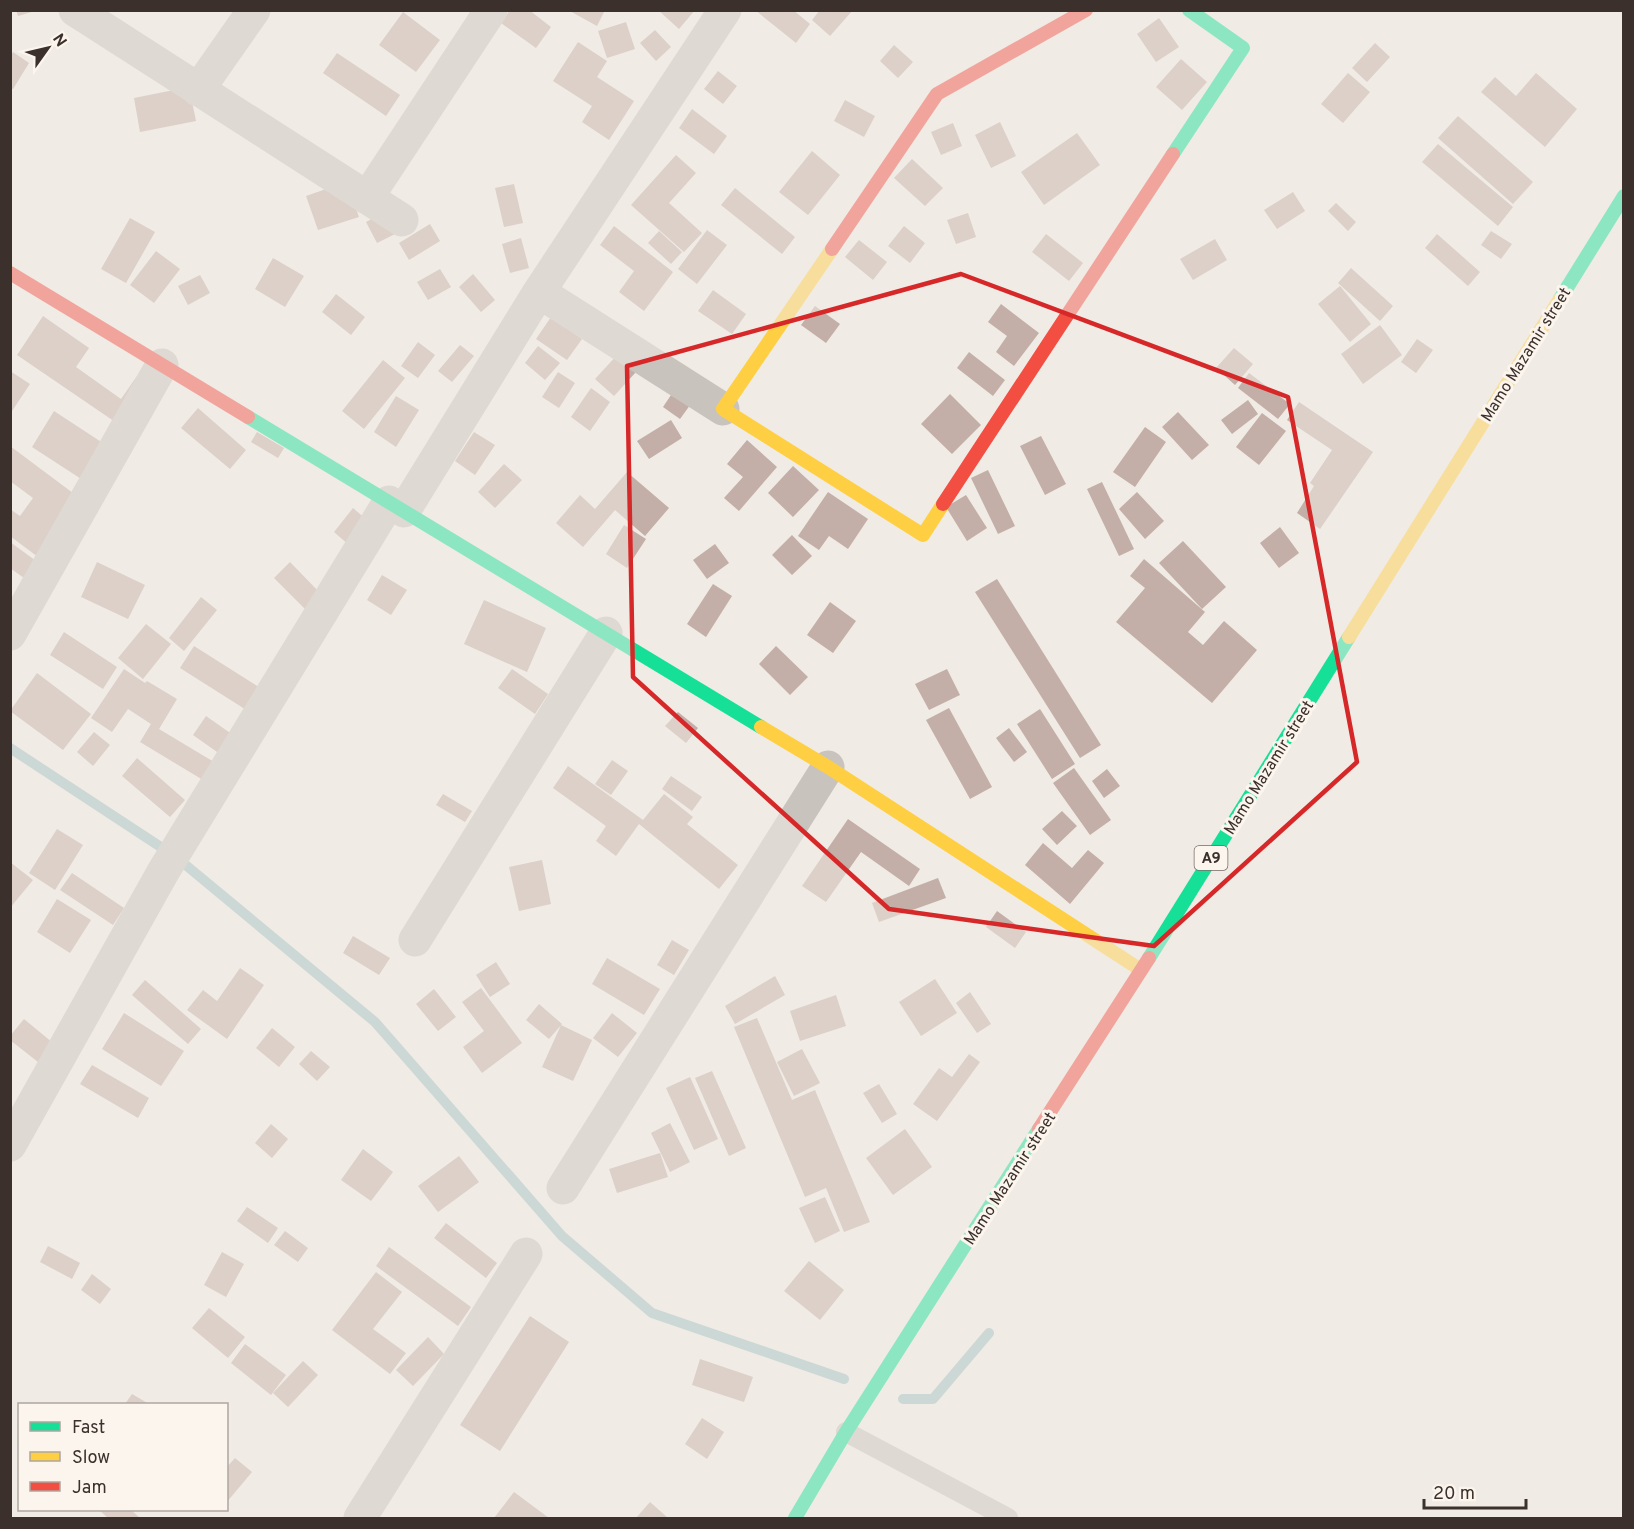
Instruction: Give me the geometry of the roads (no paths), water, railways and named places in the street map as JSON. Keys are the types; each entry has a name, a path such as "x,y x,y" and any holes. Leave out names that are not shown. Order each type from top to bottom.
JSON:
{"street":[{"path":"75,10 402,220"},
{"path":"198,90 254,10"},
{"path":"367,198 490,10"},
{"path":"10,1145 185,836 396,506 725,10"},
{"path":"723,409 938,94 1086,10"},
{"path":"539,292 923,535 1243,48 1189,10"},
{"name":"Mamo Mazamir street","path":"795,1518 846,1432 1141,970 1623,196"},
{"path":"10,273 828,767 1141,970"},
{"path":"10,634 162,365"},
{"path":"415,940 606,633"},
{"path":"563,1188 828,767"},
{"path":"360,1518 526,1254"}],"lane":[{"path":"846,1432 1008,1518"}],"waterway":[{"path":"10,748 176,857 375,1022 562,1236 652,1313 844,1379"},
{"path":"903,1399 933,1399 989,1333"}]}
